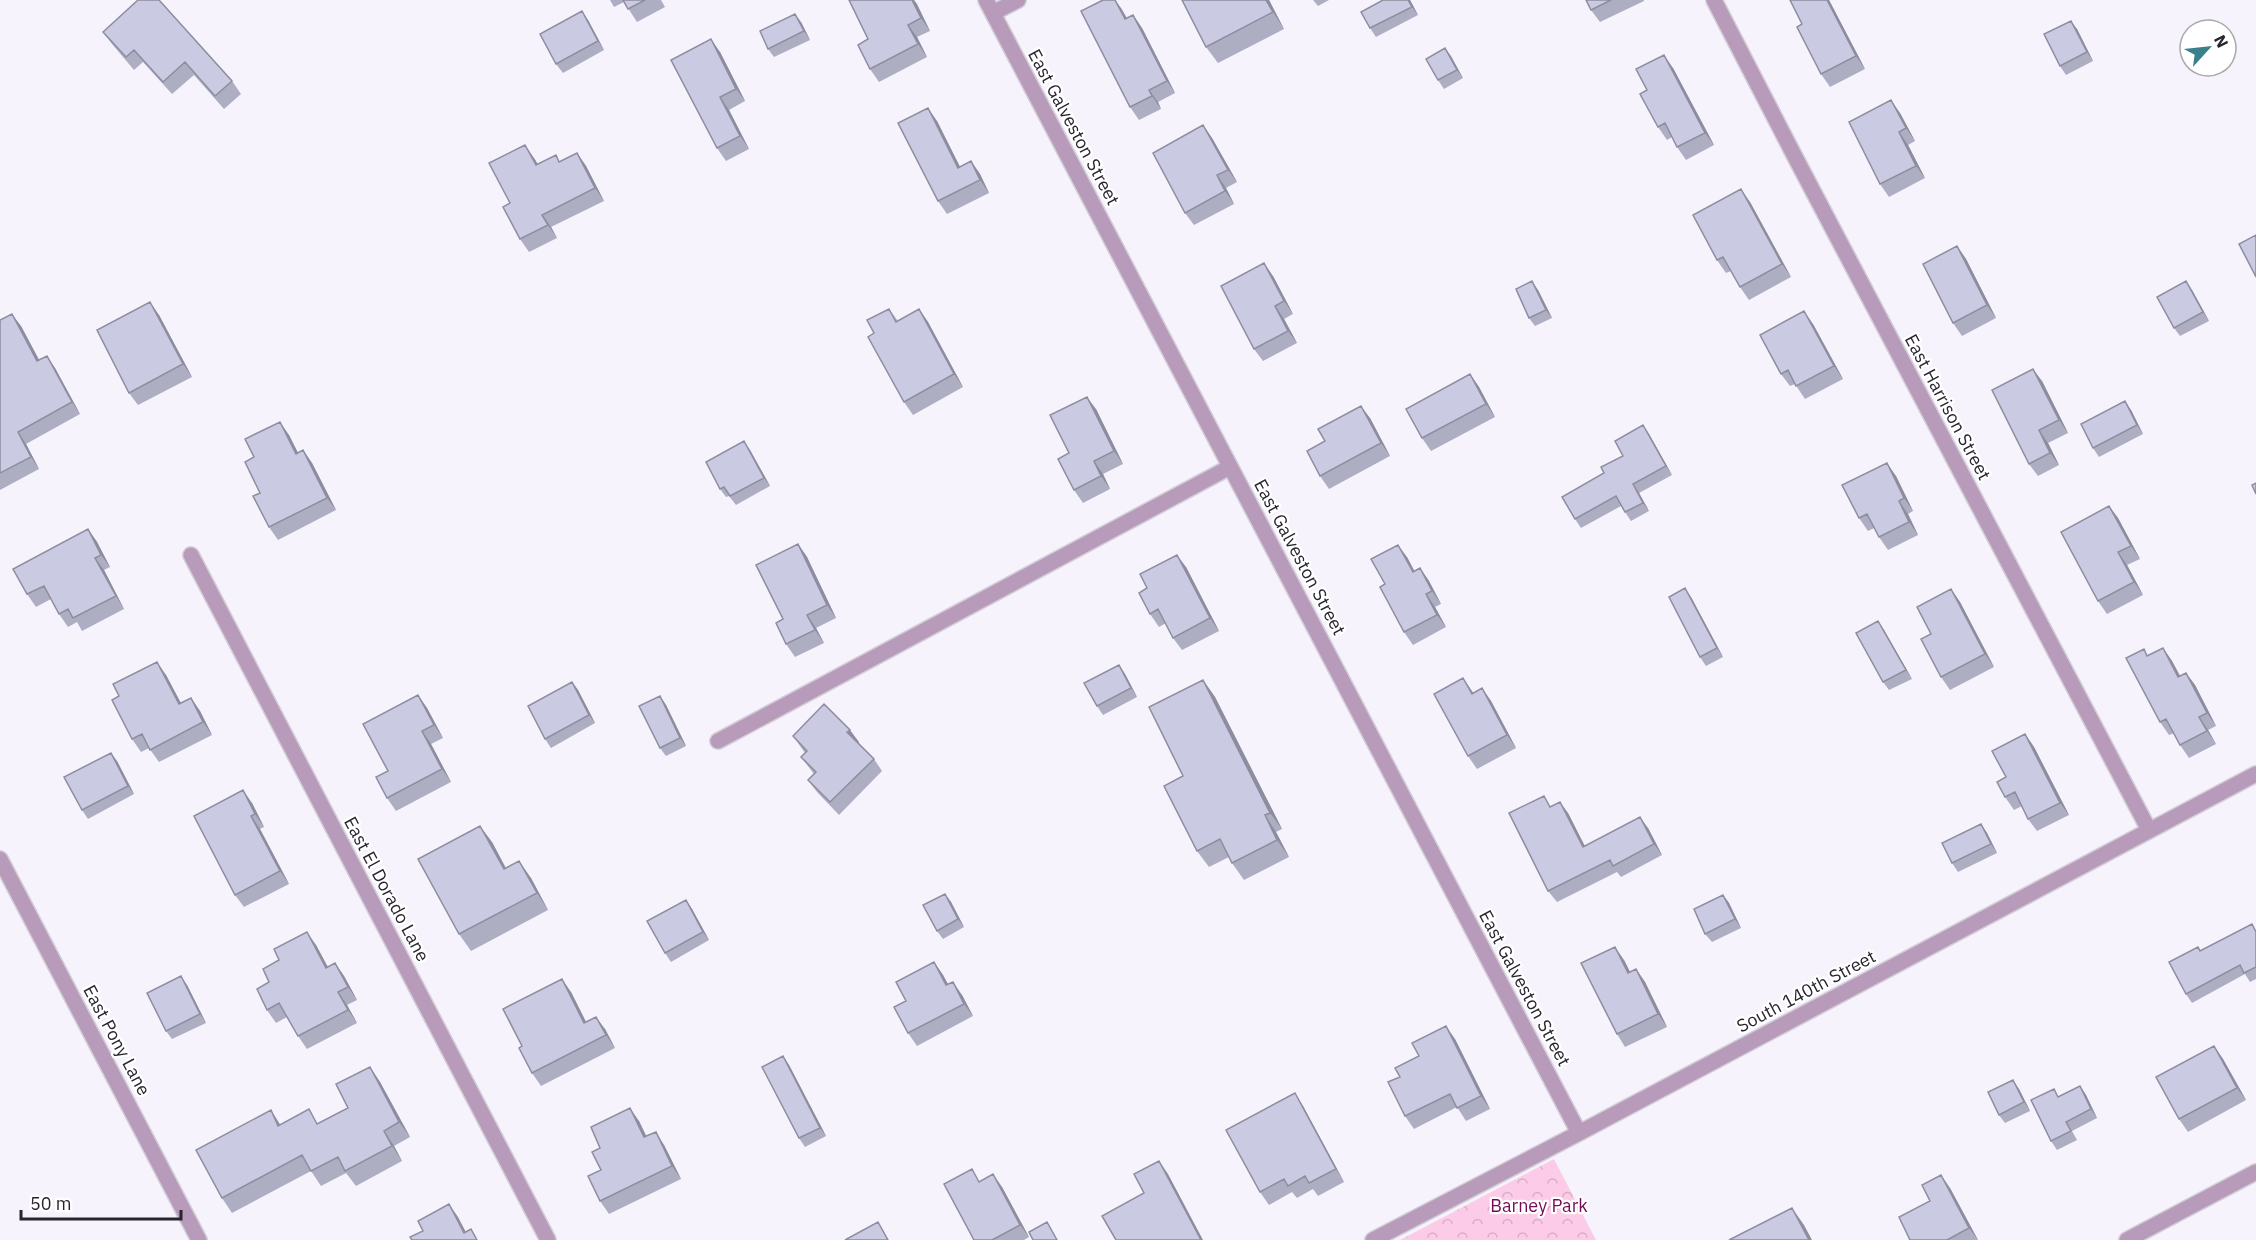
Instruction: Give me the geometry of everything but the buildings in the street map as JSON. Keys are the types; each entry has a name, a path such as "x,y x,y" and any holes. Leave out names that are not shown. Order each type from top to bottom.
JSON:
{"street":[{"path":"989,7 1018,0"},
{"name":"East Harrison Street","path":"1714,0 2149,830"},
{"name":"East Galveston Street","path":"989,7 1580,1133"},
{"path":"718,741 1230,467"},
{"name":"East El Dorado Lane","path":"191,555 548,1240"},
{"name":"South 140th Street","path":"1373,1240 1580,1133 2256,774"},
{"name":"East Pony Lane","path":"0,859 199,1240"},
{"path":"2127,1240 2256,1172"}],"green space":[{"name":"Barney Park","path":"1554,1159 1596,1240 1400,1240"}]}
